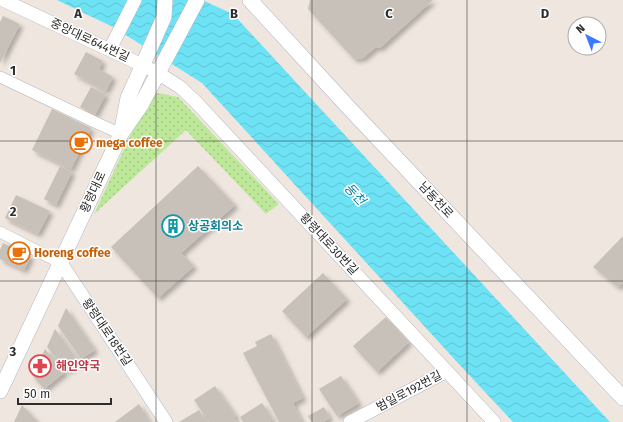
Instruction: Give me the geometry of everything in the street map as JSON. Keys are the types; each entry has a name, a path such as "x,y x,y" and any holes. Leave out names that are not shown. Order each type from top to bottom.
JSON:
{"main road":[{"path":"121,134 128,98 164,17 165,0"},
{"name":"황령대로","path":"0,391 121,134 141,105 197,0"},
{"name":"남동천로","path":"250,0 356,115 623,398"}],"street":[{"path":"3,0 23,9"},
{"path":"10,0 23,9"},
{"path":"110,49 135,0"},
{"name":"중앙대로644번길","path":"23,9 158,73"},
{"name":"황령대로30번길","path":"158,73 180,87 195,101 494,422"},
{"path":"0,77 121,134"},
{"path":"0,232 61,263"},
{"name":"황령대로18번길","path":"61,263 166,422"},
{"name":"범일로192번길","path":"350,422 447,371"}],"green space":[{"path":"158,93 178,97 279,204 266,214 186,130 94,214 140,115 148,101"}],"water":[{"name":"동천","path":"57,0 202,0 233,14 610,422 513,422 202,83 113,27"}],"building":[{"path":"310,0 433,0 380,48 376,47 363,58 354,59 308,9"},
{"path":"3,16 20,24 0,63 0,22"},
{"path":"86,52 103,61 99,69 113,77 106,91 74,74"},
{"path":"91,87 106,94 95,115 80,107"},
{"path":"52,109 91,128 71,169 32,150"},
{"path":"60,166 72,172 56,205 44,199"},
{"name":"상공회의소","path":"198,166 235,205 181,253 194,266 158,298 111,247"},
{"path":"16,195 50,211 38,234 5,218"},
{"path":"623,236 623,283 618,287 593,267"},
{"path":"3,243 31,256 24,270 0,259 0,250"},
{"path":"323,273 347,299 306,337 282,311"},
{"path":"66,308 95,350 81,359 58,326"},
{"path":"386,317 409,342 377,372 353,346"},
{"path":"55,329 79,362 67,371 47,347"},
{"path":"271,334 303,398 293,403 302,422 279,422 243,353 257,346 255,342"},
{"path":"45,349 65,372 44,389 32,375"},
{"path":"341,376 359,403 337,416 319,389"},
{"path":"215,386 236,416 234,417 237,422 209,422 194,400"},
{"path":"262,403 273,420 269,422 243,422 240,417"},
{"path":"139,404 150,422 115,422"},
{"path":"22,405 38,422 14,422"},
{"path":"324,407 330,418 323,422 312,422 308,416"},
{"path":"199,410 207,422 179,422"}],"place":[{"name":"mega coffee","path":"81,143"},
{"name":"상공회의소","path":"173,226"},
{"name":"Horeng coffee","path":"19,253"},
{"name":"해인약국","path":"40,366"}]}
